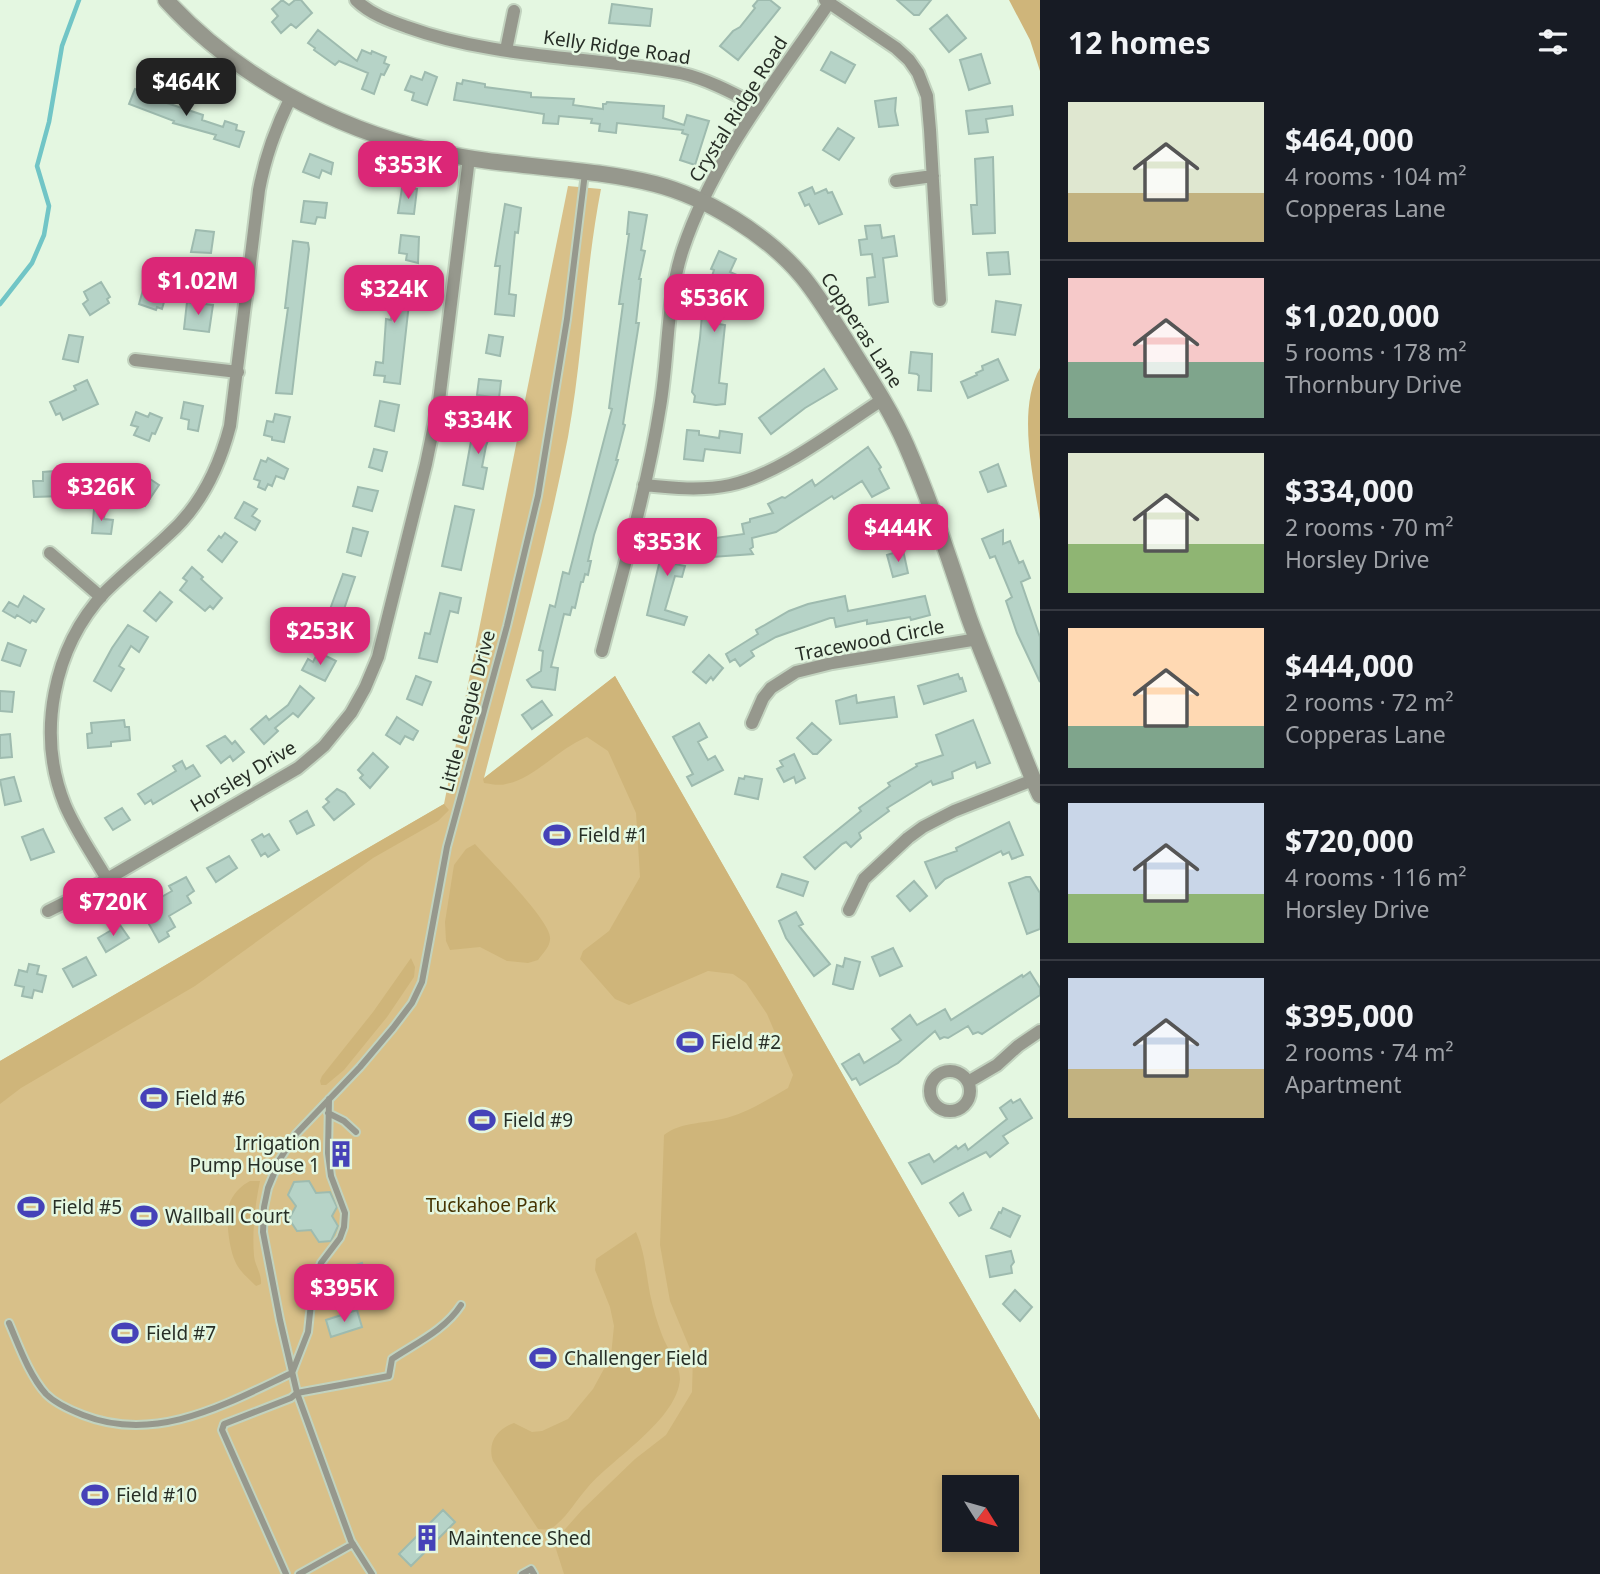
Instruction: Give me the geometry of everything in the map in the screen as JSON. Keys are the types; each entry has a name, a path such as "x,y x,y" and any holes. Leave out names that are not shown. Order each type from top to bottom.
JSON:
{"street":[{"name":"Copperas Lane","path":"166,0 215,46 291,97 368,131 431,151 658,185 702,203 755,232 801,274 816,293 882,400 910,453 978,639 1040,795"},
{"name":"Kelly Ridge Road","path":"356,0 370,11 422,32 471,45 681,74 719,86 758,106"},
{"path":"827,1 896,48 909,60 927,96 940,300"},
{"name":"Crystal Ridge Road","path":"602,651 644,485 661,404 678,264 702,203 758,106 827,1"},
{"path":"506,50 514,11"},
{"path":"107,879 65,805 54,768 51,738 55,685 76,632 101,597 178,526 196,505 222,456 230,426 238,372 264,165 276,127 291,97"},
{"name":"Horsley Drive","path":"48,911 298,768 336,732 365,688 381,644 436,414 469,158"},
{"path":"896,181 933,176"},
{"path":"135,360 238,372"},
{"path":"644,485 677,489 708,488 742,482 779,466 882,400"},
{"path":"50,553 101,597"},
{"name":"Tracewood Circle","path":"752,723 763,698 771,688 796,672 842,661 978,639"},
{"path":"849,910 864,879 908,838 940,818 1033,779"},
{"path":"968,1082 997,1065 1040,1031"}],"lane":[{"name":"Little League Drive","path":"372,1574 354,1544 297,1393 263,1232 264,1207 268,1188 287,1147 312,1115 360,1067 393,1028 416,996 425,973 450,837 507,626 538,496 565,332 585,173"},
{"path":"9,1323 26,1361 46,1394 75,1412 103,1423 143,1426 177,1421 292,1373 308,1332 313,1284 321,1263 340,1238 344,1227 345,1213 331,1175 328,1153 329,1099"},
{"path":"328,1113 344,1121 356,1132"},
{"path":"286,1574 222,1430 224,1424 291,1398 297,1393 389,1376 392,1359 443,1326 461,1305"},
{"path":"299,1574 354,1544"},
{"path":"522,1574 531,1569 534,1574"}],"green space":[{"name":"Tuckahoe Park","path":"568,186 601,189 568,437 550,523 484,778 615,676 1040,1420 1012,1475 942,1475 942,1552 946,1552 932,1574 0,1574 0,1061 444,804"}],"shaded area":[{"path":"1009,0 1040,0 1040,71 1030,40"},
{"path":"1040,368 1040,520 1028,422 1033,384"},
{"path":"615,676 1040,1420 1040,1574 564,1574 555,1546 559,1536 635,1459 666,1435 692,1392 693,1356 670,1301 660,1245 664,1135 684,1126 731,1117 747,1110 788,1088 793,1075 767,1014 746,983 733,974 708,971 629,1005 615,999 580,959 583,951 609,931 640,877 636,813 608,751 587,737 516,781 504,785 484,783 483,779"},
{"path":"444,804 449,810 438,821 373,858 195,986 21,1088 0,1104 0,1061"},
{"path":"475,844 547,928 549,943 538,960 528,963 507,961 480,947 450,950 446,941 445,922 454,865 466,849"},
{"path":"411,958 415,967 414,977 387,1017 344,1070 326,1085 321,1085 322,1076 373,1012"},
{"path":"250,1181 260,1181 253,1247 261,1284 256,1286 235,1261 228,1222 231,1200 239,1189"},
{"path":"636,1232 657,1320 679,1373 676,1394 656,1424 599,1476 555,1526 538,1529 493,1461 491,1448 498,1433 514,1423 532,1432 542,1431 568,1419 593,1389 611,1356 614,1326 610,1307 595,1270 596,1259"}],"building":[{"path":"282,0 289,5 295,0 301,0 312,13 296,28 291,24 281,33 272,22 278,16 272,9"},
{"path":"758,0 770,0 780,8 738,60 720,46 740,27"},
{"path":"897,0 931,0 919,15 914,15"},
{"path":"612,4 652,9 650,26 609,23"},
{"path":"947,15 966,38 949,52 930,29"},
{"path":"318,30 357,61 362,50 386,57 384,63 389,65 384,75 381,74 374,94 362,89 368,73 339,61 335,65 314,50 308,43"},
{"path":"831,52 855,65 845,83 821,70"},
{"path":"981,54 990,83 969,90 960,60"},
{"path":"425,72 437,77 427,105 412,100 414,93 405,90 411,76 422,80"},
{"path":"463,80 485,84 485,87 531,93 531,97 574,99 573,105 603,109 603,104 607,102 664,106 663,118 684,125 687,115 709,121 695,165 680,160 688,135 682,133 683,130 617,123 616,133 599,131 600,124 591,123 592,119 559,116 558,124 543,123 544,114 454,100 457,83 462,84"},
{"path":"135,89 203,115 202,120 223,127 225,121 237,125 236,130 244,132 239,147 214,139 216,135 173,123 174,121 129,104"},
{"path":"896,98 898,125 879,127 875,101"},
{"path":"1012,106 1013,115 986,119 988,132 969,134 966,111"},
{"path":"838,128 854,138 839,160 823,150"},
{"path":"310,154 333,163 331,174 322,170 319,178 303,172"},
{"path":"993,157 995,233 973,234 971,205 977,205 975,159"},
{"path":"812,187 815,194 826,189 828,193 832,192 842,214 819,224 809,204 805,206 799,193"},
{"path":"402,188 417,189 414,214 398,213"},
{"path":"304,201 327,203 325,218 317,217 315,224 301,222"},
{"path":"505,204 521,208 518,233 515,232 509,294 516,295 514,316 495,314 500,266 495,266"},
{"path":"629,212 647,215 641,250 645,251 639,279 636,323 639,323 618,460 594,535 588,575 585,574 581,582 575,608 572,607 570,615 564,614 551,667 558,668 555,690 532,687 527,680 541,671 543,651 539,650 550,605 555,607 563,572 569,574 612,409 609,408 623,304 619,304 629,234"},
{"path":"880,225 882,238 894,236 897,256 883,258 888,302 869,305 867,278 875,277 872,254 861,255 859,240 867,239 865,226"},
{"path":"196,230 214,232 211,253 191,252"},
{"path":"401,235 419,237 418,263 406,260 407,254 399,253"},
{"path":"293,241 308,243 309,249 292,394 276,393 288,308 285,308"},
{"path":"719,251 736,259 730,272 737,275 719,324 725,325 719,383 727,384 725,404 716,405 694,402 695,396 692,392 703,303 714,270 711,269"},
{"path":"1008,252 1010,274 989,275 987,253"},
{"path":"375,273 412,277 400,384 384,382 385,376 374,375 376,362 383,363 386,319 391,320 394,296 373,294"},
{"path":"182,275 200,277 197,296 179,293"},
{"path":"101,282 110,297 107,299 109,303 90,315 83,304 88,300 84,292"},
{"path":"144,286 166,295 162,309 157,307 156,310 139,304"},
{"path":"996,301 1021,305 1015,335 992,332"},
{"path":"187,302 213,305 209,332 184,329"},
{"path":"69,335 83,337 78,362 63,359"},
{"path":"489,335 503,337 500,356 486,353"},
{"path":"911,352 932,354 931,391 918,390 919,376 909,373"},
{"path":"998,359 1008,380 968,398 961,382 977,375 976,373 983,370 982,366"},
{"path":"824,369 837,389 805,408 771,434 759,418"},
{"path":"479,379 501,381 499,398 477,395"},
{"path":"87,380 98,404 63,420 60,413 56,415 50,402 76,390 74,386"},
{"path":"380,401 399,405 394,431 375,426"},
{"path":"184,402 203,406 198,431 188,429 189,420 181,418"},
{"path":"136,412 148,417 150,413 162,418 149,441 134,435 138,427 131,425"},
{"path":"275,414 290,417 284,442 264,435 267,421 273,422"},
{"path":"474,425 499,429 497,439 489,438 486,446 482,467 487,468 483,489 463,485"},
{"path":"687,430 719,438 720,431 742,434 740,453 705,449 703,461 684,459"},
{"path":"868,447 881,467 879,469 889,488 872,497 862,481 834,499 832,496 776,532 752,538 753,547 750,549 753,554 712,557 711,542 715,542 715,538 744,534 742,524 773,513 768,504 785,498 812,480 815,486"},
{"path":"374,449 387,452 382,471 369,467"},
{"path":"268,458 288,469 284,479 276,476 272,486 268,484 265,490 258,487 260,481 254,479 261,460 266,462"},
{"path":"998,464 1006,486 988,492 980,472"},
{"path":"54,471 54,480 63,480 63,496 34,497 33,481 43,481 43,472"},
{"path":"147,477 159,485 145,506 132,498"},
{"path":"358,487 378,491 372,511 353,506"},
{"path":"244,502 257,509 252,516 260,521 255,530 235,518"},
{"path":"455,506 474,510 461,570 442,566"},
{"path":"94,509 105,510 104,519 113,520 111,534 92,533"},
{"path":"893,515 898,529 875,538 870,524"},
{"path":"668,526 683,529 675,564 685,566 682,577 675,576 665,610 687,617 684,625 647,615"},
{"path":"353,528 368,532 361,556 347,552"},
{"path":"1003,530 1003,544 1010,541 1019,563 1023,561 1030,578 1021,582 1040,637 1040,682 1017,633 1006,601 1012,597 995,556 990,558 982,539"},
{"path":"225,533 237,542 222,562 208,550 219,536 221,538"},
{"path":"903,550 908,573 893,577 887,555"},
{"path":"192,567 222,598 213,609 210,606 205,611 180,590 187,581 183,578"},
{"path":"343,574 355,577 342,615 348,617 341,637 322,631"},
{"path":"160,592 172,602 156,621 144,611"},
{"path":"440,593 461,598 458,613 450,611 437,662 419,658 425,633 430,634"},
{"path":"24,596 44,609 36,622 32,620 30,623 17,615 15,618 3,611 9,602 18,607"},
{"path":"845,596 848,611 925,596 930,615 911,620 910,617 867,624 867,620 836,627 834,618 830,618 776,637 751,651 754,656 740,666 735,659 730,662 726,654 758,634 756,630 789,611"},
{"path":"128,625 148,637 139,652 131,646 119,666 124,669 111,691 94,681"},
{"path":"8,643 26,650 20,666 2,660"},
{"path":"318,652 336,661 325,681 302,670 308,659 313,662"},
{"path":"709,655 723,668 713,680 711,677 706,683 693,672"},
{"path":"958,674 966,691 924,704 918,686"},
{"path":"416,676 431,682 422,705 407,699"},
{"path":"300,686 314,698 298,717 293,713 275,728 278,731 264,744 251,729 266,716 269,720 288,705"},
{"path":"0,691 14,692 12,712 0,711"},
{"path":"856,695 857,703 894,697 897,717 840,724 836,701"},
{"path":"542,701 552,715 532,729 522,715"},
{"path":"397,717 418,731 413,740 405,736 400,744 386,735"},
{"path":"124,720 125,727 129,727 130,740 111,742 111,746 88,748 87,734 92,733 91,723"},
{"path":"973,720 990,763 977,768 975,762 952,772 953,778 933,785 931,781 887,808 889,811 859,833 861,838 851,847 846,842 842,844 815,869 804,857 861,811 859,808 890,786 888,783 917,766 916,764 943,755 936,735"},
{"path":"699,723 707,737 698,742 708,760 715,756 723,770 692,786 687,777 693,774 673,737"},
{"path":"812,723 831,740 817,754 813,754 797,738"},
{"path":"10,734 12,757 0,758 0,735"},
{"path":"225,736 232,744 235,741 244,752 233,761 230,756 221,763 207,746"},
{"path":"373,753 388,767 370,788 360,778 363,775 358,770"},
{"path":"794,754 805,778 796,783 794,777 784,782 777,769 783,766 780,761"},
{"path":"182,761 186,769 193,765 200,776 153,804 151,800 145,804 138,794 176,771 173,766"},
{"path":"745,776 762,779 758,799 735,794 739,778 744,779"},
{"path":"14,777 21,801 5,805 0,780"},
{"path":"337,789 345,793 354,804 334,820 323,807 329,802 326,799"},
{"path":"122,808 130,820 113,830 105,818"},
{"path":"307,811 314,825 297,834 290,821"},
{"path":"1009,822 1023,855 1012,859 1009,852 1003,855 1001,851 945,879 936,888 925,862 957,851 956,848"},
{"path":"43,829 54,852 31,860 22,837"},
{"path":"262,834 264,837 269,834 279,850 268,857 265,853 261,856 252,840"},
{"path":"229,856 237,868 216,882 207,868"},
{"path":"782,874 808,882 803,896 777,887"},
{"path":"186,877 194,891 187,896 191,903 169,916 175,927 167,932 169,936 159,942 145,917 141,919 134,907 147,900 149,904 172,891 169,886"},
{"path":"1030,877 1040,893 1040,929 1027,934 1009,883"},
{"path":"914,881 927,896 910,911 897,896"},
{"path":"796,912 803,924 799,926 830,964 814,976 786,938 779,921"},
{"path":"120,925 129,938 106,952 98,938"},
{"path":"893,948 902,966 880,976 872,957"},
{"path":"86,957 96,975 73,987 63,969"},
{"path":"845,958 860,962 853,989 833,984 837,965 843,967"},
{"path":"29,964 39,966 37,974 46,976 42,992 34,990 32,998 22,996 24,987 15,985 19,970 27,972"},
{"path":"1030,972 1040,988 1040,995 982,1034 973,1034 968,1026 948,1038 940,1039 935,1031 898,1063 860,1085 856,1078 852,1080 842,1064 859,1054 864,1063 901,1040 892,1029 910,1015 917,1025 945,1009 951,1020"},
{"path":"1020,1099 1032,1118 1003,1136 1008,1143 990,1157 986,1152 922,1184 909,1163 929,1154 934,1162 956,1146 958,1149 965,1144 968,1150 1007,1119 1000,1108 1011,1100 1013,1103"},
{"path":"309,1181 316,1193 330,1192 337,1207 332,1216 338,1226 331,1241 319,1242 311,1230 297,1231 289,1219 296,1206 288,1195 294,1182"},
{"path":"963,1193 971,1210 959,1216 950,1203"},
{"path":"1003,1208 1020,1216 1010,1237 991,1228"},
{"path":"1011,1251 1014,1262 1011,1266 1012,1273 990,1277 986,1256"},
{"path":"362,1263 369,1286 350,1292 343,1269"},
{"path":"1015,1290 1032,1307 1020,1321 1003,1304"},
{"path":"357,1310 362,1327 331,1337 326,1320"},
{"name":"Maintence Shed","path":"443,1510 455,1522 411,1566 399,1554"}],"waterway":[{"path":"0,304 32,263 44,235 49,206 37,166 49,122 62,46 79,0"}],"place":[{"name":"Field #1","path":"557,835"},
{"name":"Field #2","path":"690,1042"},
{"name":"Field #6","path":"154,1098"},
{"name":"Field #9","path":"482,1120"},
{"name":"Irrigation Pump House 1","path":"341,1154"},
{"name":"Field #5","path":"31,1207"},
{"name":"Wallball Court","path":"144,1216"},
{"name":"Field #7","path":"125,1333"},
{"name":"Challenger Field","path":"543,1358"},
{"name":"Field #10","path":"95,1495"},
{"name":"Maintence Shed","path":"427,1538"}]}
